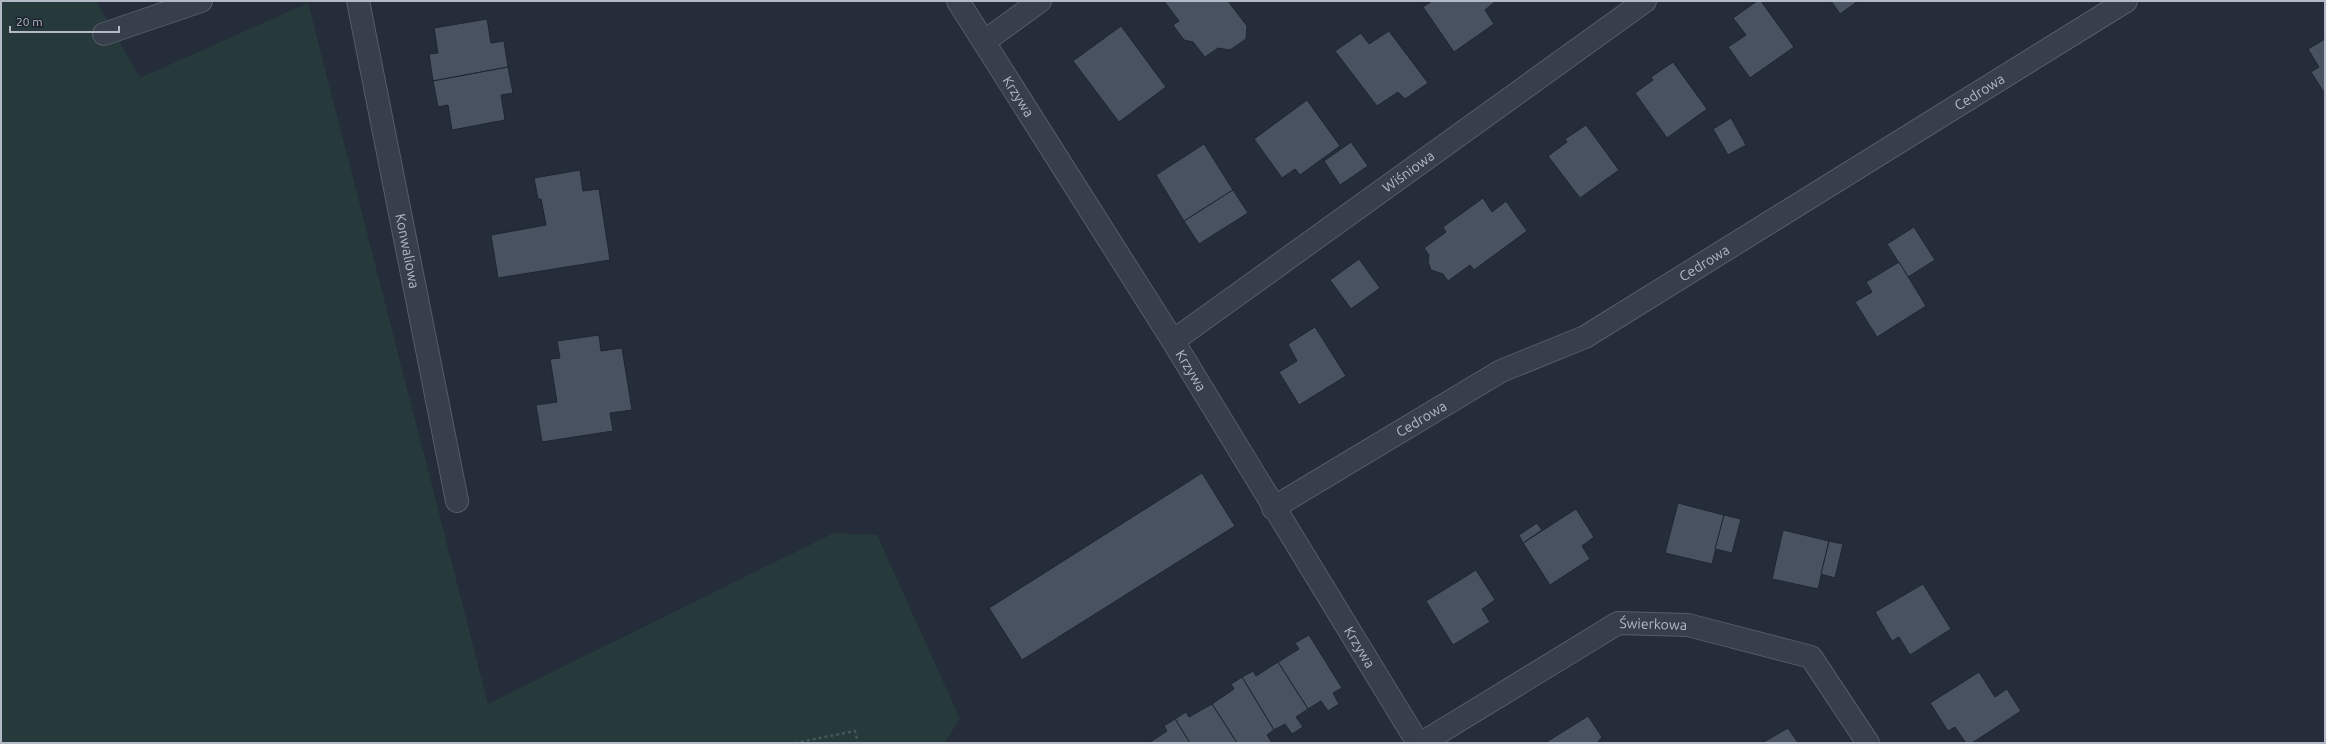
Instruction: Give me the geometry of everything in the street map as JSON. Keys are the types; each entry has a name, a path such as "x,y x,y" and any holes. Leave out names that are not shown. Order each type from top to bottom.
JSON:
{"street":[{"path":"104,34 201,1"},
{"name":"Konwaliowa","path":"358,1 457,501"},
{"name":"Krzywa","path":"958,1 985,41 1173,341 1273,508 1418,743"},
{"path":"985,41 1040,1"},
{"name":"Wiśniowa","path":"1173,341 1644,1"},
{"name":"Cedrowa","path":"1273,508 1501,371 1585,337 2126,1"},
{"name":"Świerkowa","path":"1422,743 1618,623 1688,625 1812,657 1868,743"}],"path":[{"path":"795,743 855,731 858,743"}],"shaded area":[{"path":"1,1 96,1 140,78 308,3 488,704 834,533 877,535 960,719 944,743 1,743"}],"building":[{"path":"1164,1 1228,1 1247,26 1246,39 1230,50 1218,48 1205,57 1193,42 1184,40 1173,25 1179,21"},
{"path":"1432,1 1496,1 1485,10 1494,24 1454,52 1423,7"},
{"path":"1757,1 1761,1 1794,47 1750,78 1728,47 1746,35 1733,18"},
{"path":"1831,1 1858,1 1840,14"},
{"path":"487,19 491,43 504,41 508,67 433,81 429,54 438,53 434,28"},
{"path":"1121,26 1166,87 1119,122 1073,61"},
{"path":"1389,31 1428,83 1405,99 1398,92 1377,106 1335,51 1361,33 1369,44"},
{"path":"2325,39 2325,94 2311,72 2319,67 2308,49"},
{"path":"1673,62 1707,109 1667,138 1635,93 1653,80 1651,77"},
{"path":"508,67 513,93 501,95 505,120 452,130 448,105 438,107 433,81"},
{"path":"1307,100 1340,146 1300,175 1295,169 1282,178 1254,139"},
{"path":"1731,118 1746,145 1728,155 1713,129"},
{"path":"1586,125 1619,170 1580,198 1548,156 1567,142 1565,139"},
{"path":"1351,142 1368,166 1340,185 1324,161"},
{"path":"1204,144 1233,190 1184,221 1156,175"},
{"path":"580,170 583,191 599,189 610,260 498,278 491,235 546,225 541,199 538,199 534,178"},
{"path":"1233,190 1248,213 1199,244 1184,221"},
{"path":"1483,198 1492,212 1506,201 1527,231 1474,270 1470,265 1448,281 1443,274 1431,270 1428,262 1429,255 1424,248 1446,232 1443,227"},
{"path":"1914,227 1935,260 1908,277 1887,244"},
{"path":"1359,259 1380,288 1351,309 1330,280"},
{"path":"1899,262 1926,306 1877,337 1855,302 1872,292 1866,282"},
{"path":"1315,327 1346,376 1299,405 1279,372 1297,361 1288,344"},
{"path":"599,335 601,351 622,348 632,410 610,413 613,431 542,442 536,405 557,402 550,359 560,358 557,341"},
{"path":"1202,473 1235,526 1022,660 989,608"},
{"path":"1678,503 1724,515 1712,564 1665,553"},
{"path":"1576,509 1594,537 1582,546 1590,559 1550,585 1523,543"},
{"path":"1724,515 1741,519 1732,553 1715,549"},
{"path":"1537,523 1542,530 1523,543 1519,535"},
{"path":"1783,530 1829,541 1818,589 1772,579"},
{"path":"1829,541 1843,544 1835,578 1821,574"},
{"path":"1476,570 1495,600 1482,609 1490,622 1453,645 1426,601"},
{"path":"1923,584 1951,629 1910,655 1899,637 1892,641 1875,612"},
{"path":"1309,635 1342,688 1333,693 1339,704 1328,711 1321,701 1308,709 1278,662 1299,649 1295,643"},
{"path":"1278,662 1308,709 1296,717 1303,727 1292,734 1285,724 1274,730 1242,677 1253,671 1256,676"},
{"path":"1979,672 1995,697 2007,689 2021,711 1972,743 1966,743 1955,727 1948,731 1930,703"},
{"path":"1242,677 1274,730 1267,735 1272,743 1237,743 1212,704 1234,689 1231,684"},
{"path":"1212,704 1237,743 1190,743 1175,719 1186,712 1189,717"},
{"path":"1588,716 1602,737 1597,743 1545,743"},
{"path":"1175,719 1190,743 1149,743 1167,731 1164,726"},
{"path":"1788,728 1798,743 1762,743"}]}
